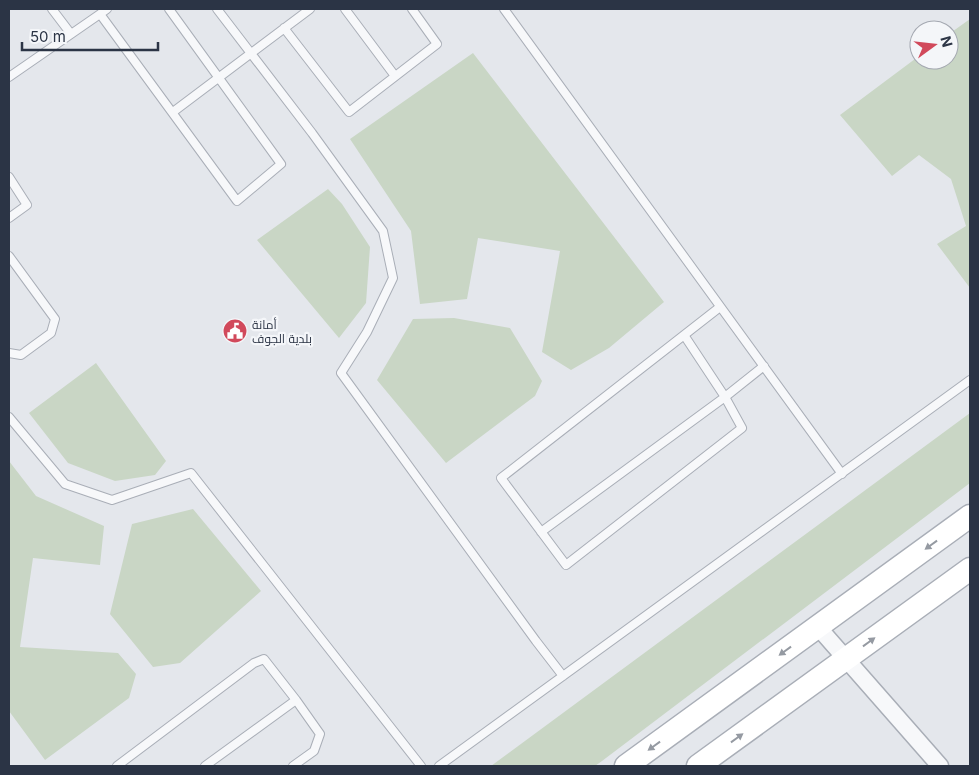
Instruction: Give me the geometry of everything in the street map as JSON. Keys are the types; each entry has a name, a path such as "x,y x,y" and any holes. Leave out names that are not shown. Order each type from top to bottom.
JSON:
{"street":[{"path":"626,766 970,516"},
{"path":"708,763 970,569"},
{"path":"818,627 940,766"}],"lane":[{"path":"52,9 71,34"},
{"path":"9,77 104,11 172,112 238,201 281,164 169,9"},
{"path":"217,9 312,133 383,231 394,278 367,332 342,373 563,676"},
{"path":"172,112 310,9"},
{"path":"345,9 395,76"},
{"path":"284,28 349,112 437,44 412,9"},
{"path":"504,9 842,474"},
{"path":"9,177 27,204 9,218"},
{"path":"9,256 55,319 51,332 21,354 9,353"},
{"path":"684,335 725,397 742,428 566,565 501,478 684,335 720,307"},
{"path":"541,532 725,397 764,366"},
{"path":"439,766 970,380"},
{"path":"9,417 65,484 112,500 191,473 420,766"},
{"path":"117,766 254,663 264,659 320,734 314,751 293,766"},
{"path":"205,766 296,700"}],"green space":[{"path":"970,19 970,288 937,244 966,226 951,179 919,155 892,176 840,115 909,63 909,70 959,70 959,27"},
{"path":"473,53 664,302 609,348 571,370 542,352 560,251 478,238 467,299 420,304 411,231 350,139"},
{"path":"328,189 342,204 370,247 366,303 339,338 257,240"},
{"path":"454,318 510,328 542,381 535,396 446,463 377,380 413,319"},
{"path":"96,363 166,461 155,475 115,481 68,463 29,413"},
{"path":"970,413 970,483 602,761 595,766 491,766"},
{"path":"9,461 36,496 104,526 100,565 33,558 20,647 118,653 136,674 129,698 45,760 9,711"},
{"path":"193,509 261,591 180,663 153,667 110,614 132,524"}],"place":[{"name":"أمانة بلدية الجوف","path":"235,331"}]}
